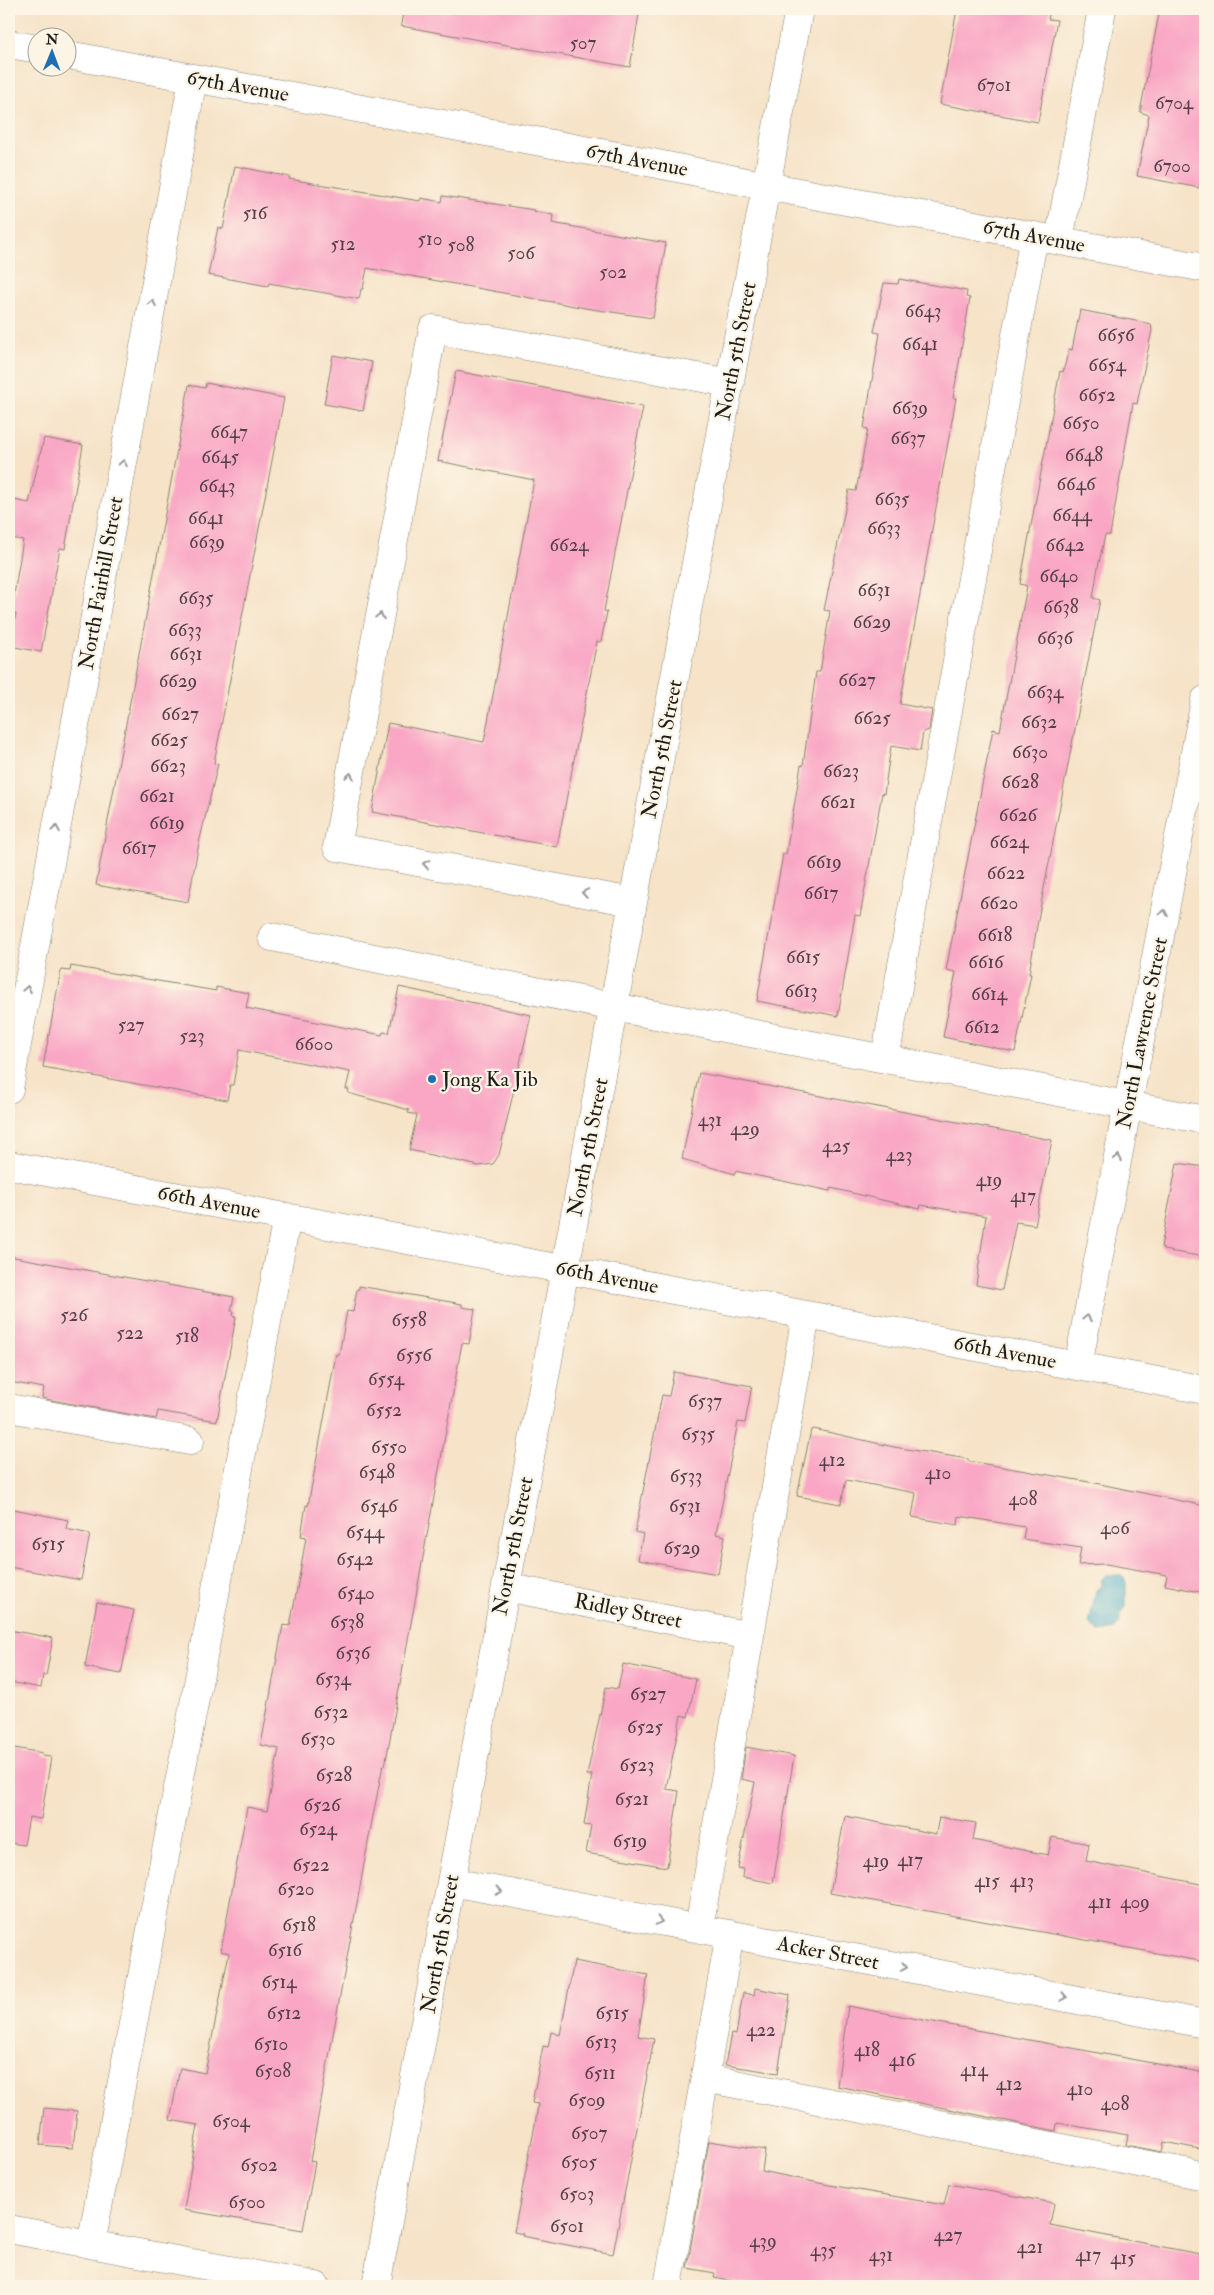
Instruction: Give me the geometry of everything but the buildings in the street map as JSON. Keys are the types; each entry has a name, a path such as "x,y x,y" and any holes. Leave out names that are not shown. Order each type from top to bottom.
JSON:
{"street":[{"name":"North 5th Street","path":"376,2286 799,9"},
{"path":"885,1059 1046,238 1102,9"},
{"path":"9,44 28,47"},
{"name":"67th Avenue","path":"78,56 1205,268"},
{"name":"North Fairhill Street","path":"9,1089 193,78"},
{"path":"633,902 337,847 368,675 433,329 730,383"},
{"name":"North Lawrence Street","path":"1078,1366 1205,700"},
{"path":"272,937 614,1007 1205,1120"},
{"name":"66th Avenue","path":"9,1164 1205,1390"},
{"path":"91,2244 287,1217"},
{"path":"699,1928 806,1314"},
{"path":"9,1408 190,1441"},
{"name":"Ridley Street","path":"506,1587 750,1636"},
{"name":"Acker Street","path":"451,1882 1205,2024"},
{"path":"668,2286 730,1934"},
{"path":"705,2078 1205,2176"},
{"path":"9,2229 316,2286"}],"water":[{"path":"1118,1575 1124,1577 1126,1583 1126,1607 1122,1612 1118,1626 1109,1631 1099,1632 1089,1623 1096,1590 1101,1586 1102,1579 1106,1576"}],"place":[{"name":"Jong Ka Jib","path":"432,1079"}]}
